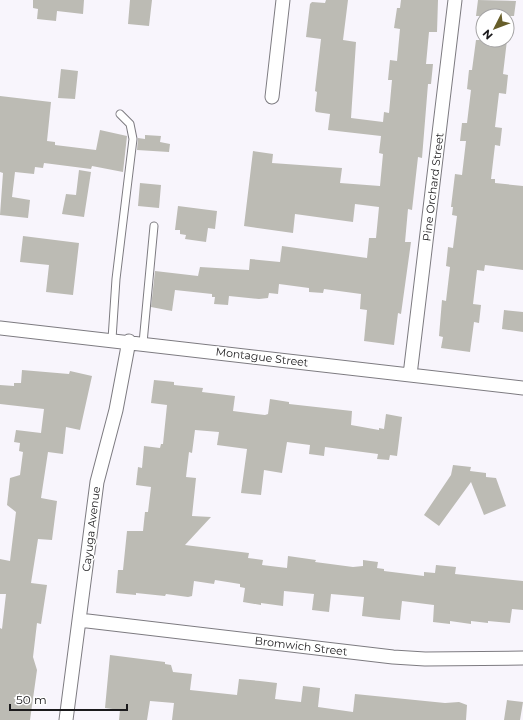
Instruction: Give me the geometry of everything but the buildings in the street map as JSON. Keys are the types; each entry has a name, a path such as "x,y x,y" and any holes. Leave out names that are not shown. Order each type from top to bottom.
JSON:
{"street":[{"path":"272,97 283,0"},
{"name":"Pine Orchard Street","path":"410,374 455,0"},
{"name":"Montague Street","path":"0,328 112,339 523,388"},
{"name":"Cayuga Avenue","path":"66,720 97,482 116,410 129,341"},
{"name":"Bromwich Street","path":"79,620 393,657 523,658"}],"lane":[{"path":"112,339 116,279 133,138 130,124 120,114"},
{"path":"143,343 154,226"}]}
